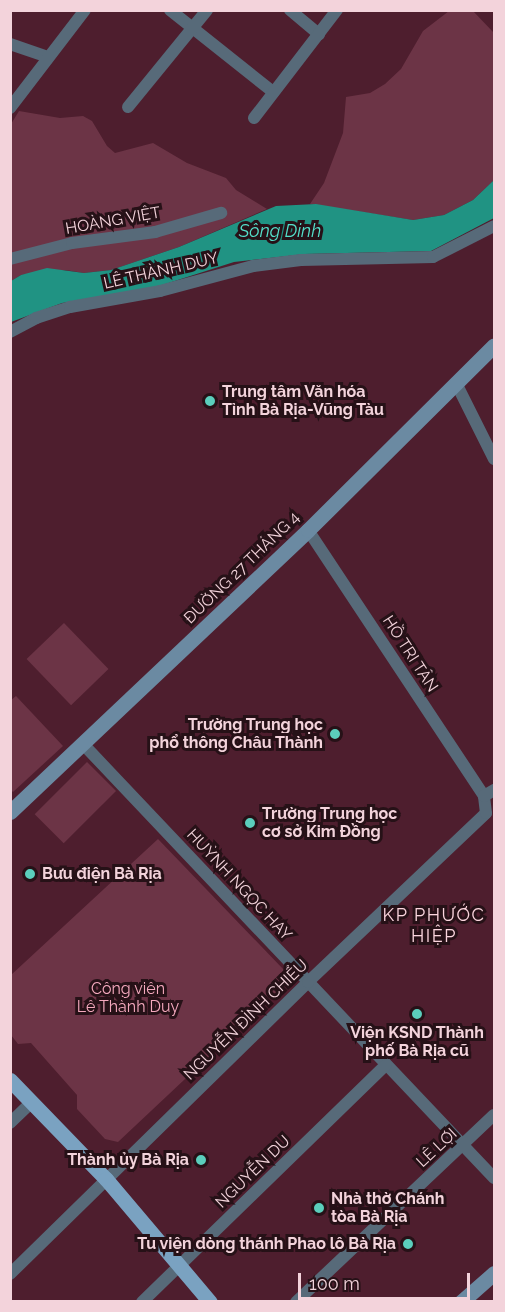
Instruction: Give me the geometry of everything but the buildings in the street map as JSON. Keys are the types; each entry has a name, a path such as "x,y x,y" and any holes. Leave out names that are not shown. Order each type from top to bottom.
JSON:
{"main road":[{"path":"10,1080 106,1179 210,1302"}],"street":[{"path":"10,108 85,10"},
{"path":"170,10 273,92"},
{"path":"128,107 194,29 207,10"},
{"path":"290,10 319,34"},
{"path":"254,117 337,10"},
{"path":"10,44 47,57"},
{"name":"HOÀNG VIỆT","path":"10,259 72,243 155,232 221,213"},
{"name":"LÊ THÀNH DUY","path":"10,332 36,318 70,307 160,291 253,266 302,260 433,257 495,226"},
{"name":"ĐƯỜNG 27 THÁNG 4","path":"10,812 308,530 495,345"},
{"path":"456,383 495,459"},
{"name":"HỒ TRI TÂN","path":"308,530 490,793"},
{"name":"HUỲNH NGỌC HAY","path":"83,744 495,1178"},
{"name":"NGUYỄN ĐÌNH CHIỂU","path":"10,1274 308,982 490,813 490,793"},
{"name":"NGUYỄN DU","path":"141,1302 386,1065"},
{"path":"10,1123 31,1103"},
{"name":"LÊ LỢI","path":"297,1302 495,1116"},
{"path":"461,1302 495,1273"}],"green space":[{"path":"449,11 473,11 494,33 494,180 473,200 444,215 413,220 310,204 324,183 343,133 346,97 370,93 385,84 401,69 423,31"},
{"path":"19,111 60,118 83,116 92,121 107,146 115,153 153,143 187,163 226,178 236,190 267,209 179,247 111,270 84,273 65,270 21,275 11,281 11,124"},
{"path":"64,623 108,669 71,705 27,659"},
{"path":"16,696 63,746 13,792 10,789 10,701"},
{"path":"87,762 116,791 64,843 35,814"},
{"name":"Công viên Lê Thành Duy","path":"158,839 284,970 284,986 118,1142 105,1139 77,1109 77,1095 31,1043 18,1044 11,1035 11,975"}],"water":[{"name":"Sông Dinh","path":"494,180 494,218 431,251 305,254 234,262 156,287 62,303 11,322 11,281 21,275 47,268 84,273 111,270 179,247 276,206 316,204 413,220 444,215 473,200"}],"place":[{"name":"Trung tâm Văn hóa Tỉnh Bà Rịa-Vũng Tàu","path":"210,401"},
{"name":"Trường Trung học phổ thông Châu Thành","path":"335,734"},
{"name":"Trường Trung học cơ sở Kim Đồng","path":"250,823"},
{"name":"Bưu điện Bà Rịa","path":"30,874"},
{"name":"Viện KSND Thành phố Bà Rịa cũ","path":"417,1014"},
{"name":"Thành ủy Bà Rịa","path":"201,1160"},
{"name":"Nhà thờ Chánh tòa Bà Rịa","path":"319,1208"},
{"name":"Tu viện dòng thánh Phao lô Bà Rịa","path":"408,1244"}],"district":[{"name":"KP PHƯỚC HIỆP","path":"434,926"}]}
